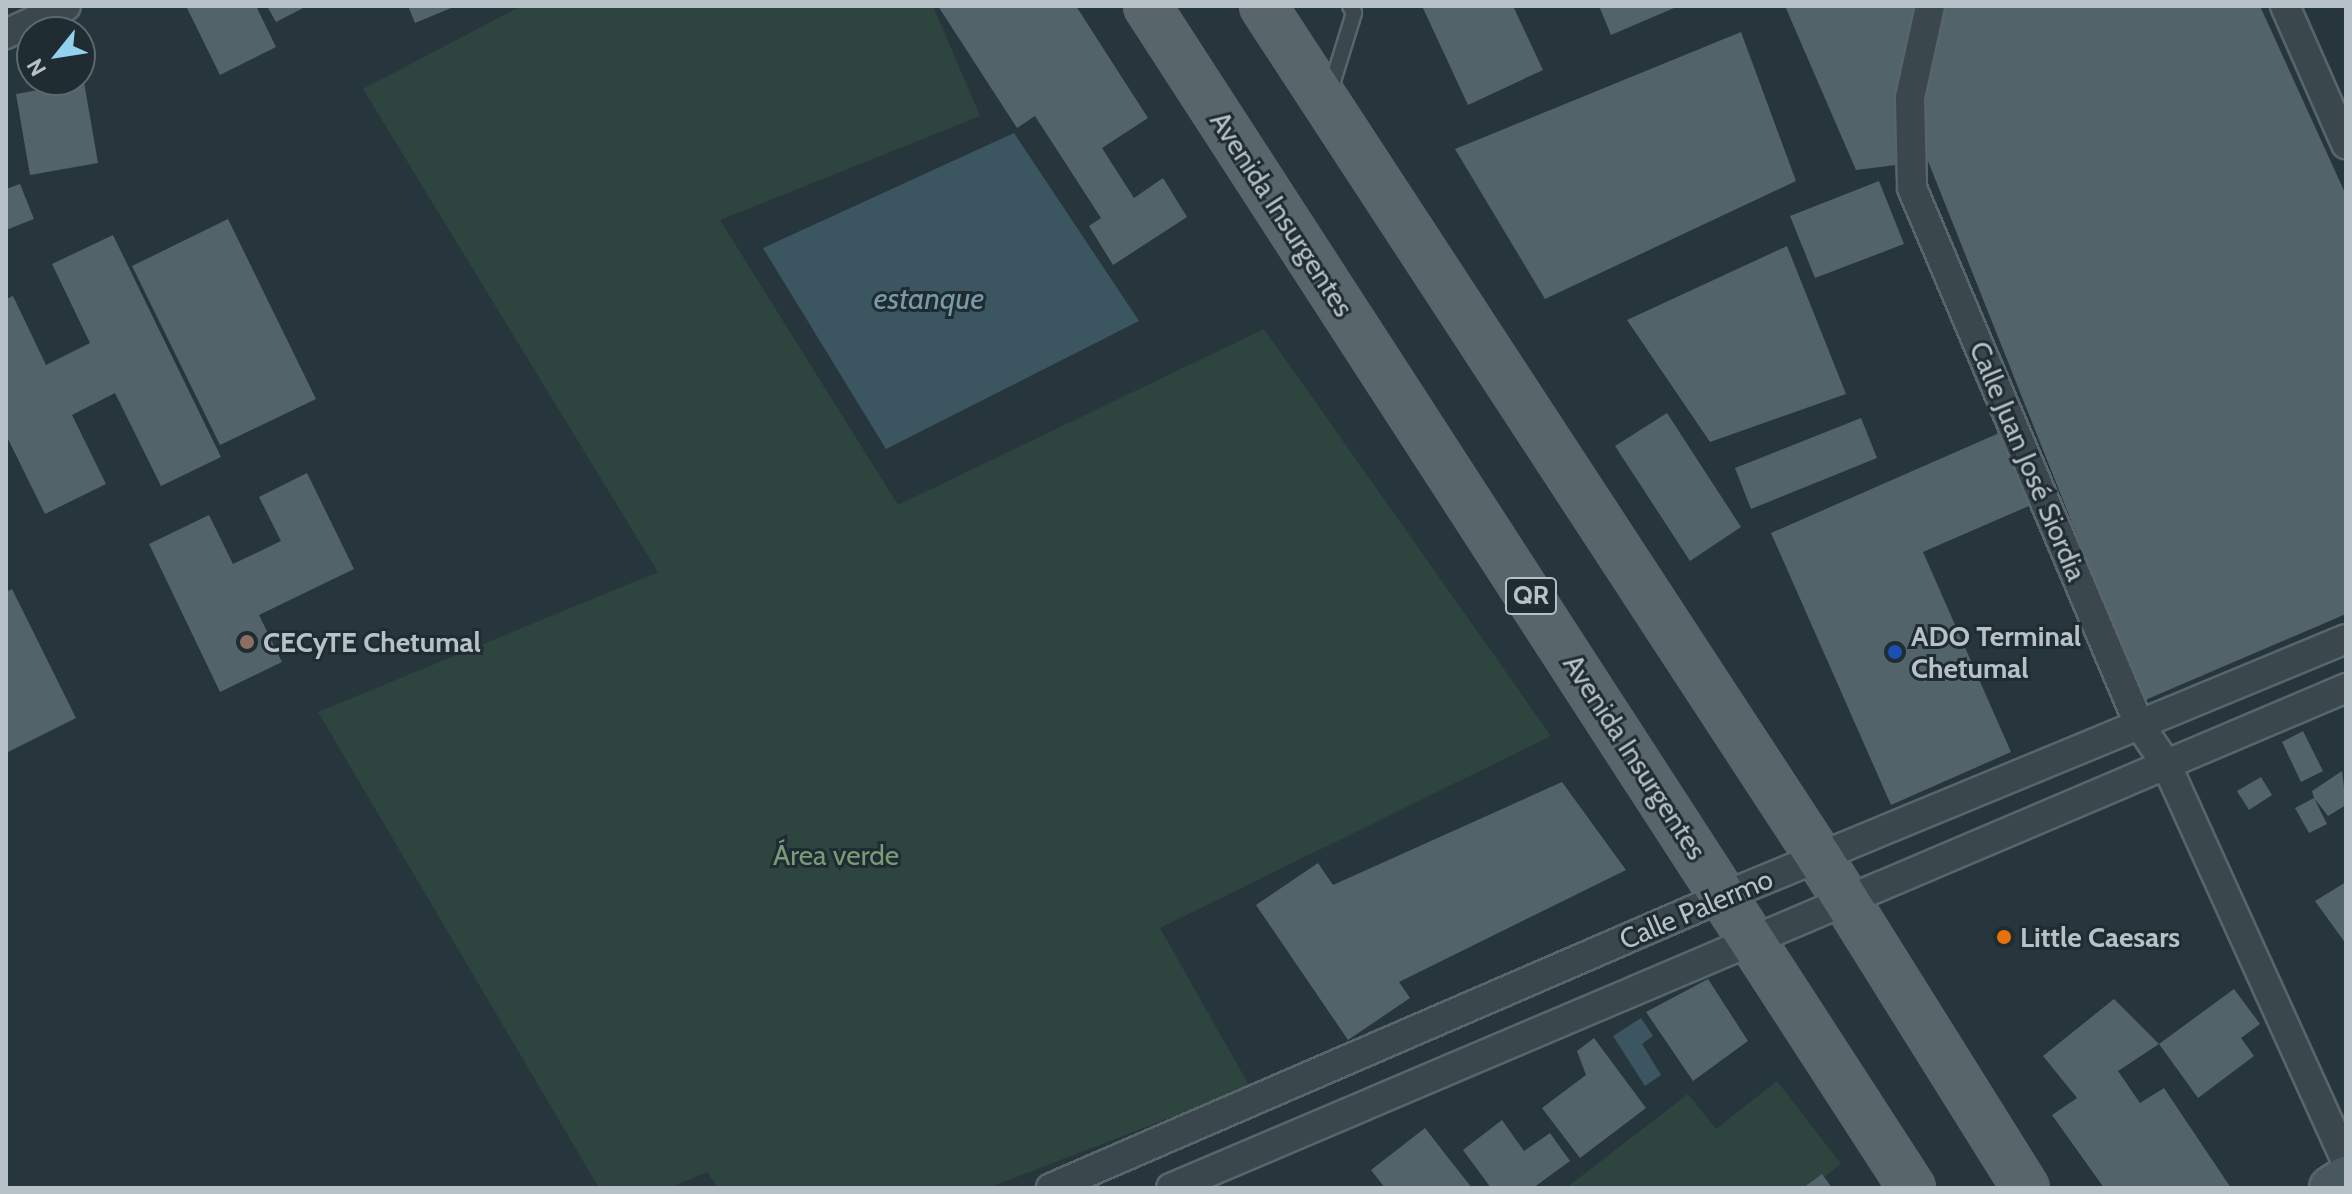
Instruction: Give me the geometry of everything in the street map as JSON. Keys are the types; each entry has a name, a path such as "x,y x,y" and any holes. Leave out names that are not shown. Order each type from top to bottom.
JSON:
{"main road":[{"name":"Avenida Insurgentes","path":"1147,6 1912,1188"},
{"path":"1263,6 1819,857 2026,1188"},
{"path":"2331,1188 2346,1178"}],"street":[{"path":"6,34 66,6"},
{"name":"Calle Juan José Siordia","path":"1930,6 1910,98 1912,188 2139,724 2166,764 2346,1161"},
{"path":"2285,6 2346,144"},
{"name":"Calle Palermo","path":"1051,1188 1725,896 2346,639"},
{"name":"Calle Palermo","path":"1171,1188 1752,938 2346,688"}],"lane":[{"path":"1326,102 1354,13 1350,6"}],"green space":[{"name":"Área verde","path":"521,6 933,6 980,116 720,220 898,505 1264,329 1551,736 1160,928 1250,1087 988,1188 718,1188 707,1172 669,1188 599,1188 318,712 658,572 363,89"},
{"path":"1777,1081 1841,1164 1810,1188 1566,1188 1688,1094 1716,1129"}],"water":[{"name":"estanque","path":"1014,133 1139,321 886,449 763,248"},
{"path":"1641,1018 1653,1036 1642,1044 1661,1075 1645,1086 1613,1036"}],"building":[{"path":"186,6 256,6 276,47 220,75"},
{"path":"267,6 307,6 276,22"},
{"path":"408,6 456,6 415,23"},
{"path":"938,6 1076,6 1148,118 1102,148 1134,198 1163,178 1187,217 1113,265 1089,226 1101,218 1035,116 1017,128"},
{"path":"1422,6 1513,6 1543,70 1468,105"},
{"path":"1599,6 1673,6 1674,8 1611,35"},
{"path":"1785,6 2260,6 2346,195 2346,614 2143,701 1928,161 1856,170"},
{"path":"1741,32 1796,181 1545,299 1455,149"},
{"path":"16,96 86,96 98,163 30,175"},
{"path":"1879,181 1904,244 1815,278 1790,216"},
{"path":"20,184 34,219 6,230 6,189"},
{"path":"228,219 316,399 220,445 132,266"},
{"path":"113,235 221,457 161,486 115,393 72,415 106,484 45,514 6,435 6,299 13,296 46,365 90,343 52,264"},
{"path":"1787,246 1846,394 1710,442 1627,320"},
{"path":"1667,413 1741,527 1690,561 1615,446"},
{"path":"1861,418 1877,458 1751,509 1735,468"},
{"name":"ADO Terminal Chetumal","path":"2006,430 2038,502 1923,552 2011,752 1891,805 1771,533"},
{"path":"307,473 354,569 259,615 282,662 220,692 149,544 209,515 233,564 281,541 259,497"},
{"path":"12,589 76,718 6,753 6,592"},
{"path":"2303,731 2323,771 2301,782 2282,742"},
{"path":"2342,771 2346,805 2328,816 2312,791"},
{"path":"2261,777 2272,795 2249,810 2237,791"},
{"path":"1562,782 1626,870 1399,982 1410,998 1348,1040 1256,905 1318,863 1333,885"},
{"path":"2314,798 2327,824 2309,833 2295,808"},
{"path":"2346,882 2346,944 2315,901"},
{"path":"1708,979 1748,1041 1693,1081 1646,1012"},
{"path":"2234,989 2260,1024 2241,1038 2254,1056 2198,1098 2159,1044"},
{"path":"2114,999 2159,1044 2118,1071 2140,1103 2164,1088 2231,1188 2104,1188 2052,1115 2077,1098 2043,1056"},
{"path":"1594,1038 1646,1108 1580,1158 1542,1108 1586,1075 1577,1051"},
{"path":"1502,1120 1524,1151 1550,1133 1570,1161 1533,1188 1491,1188 1463,1150"},
{"path":"1425,1128 1472,1188 1385,1188 1371,1170"},
{"path":"1822,1174 1832,1188 1803,1188"}],"place":[{"name":"CECyTE Chetumal","path":"247,642"},
{"name":"ADO Terminal Chetumal","path":"1895,652"},
{"name":"Little Caesars","path":"2004,937"}]}
